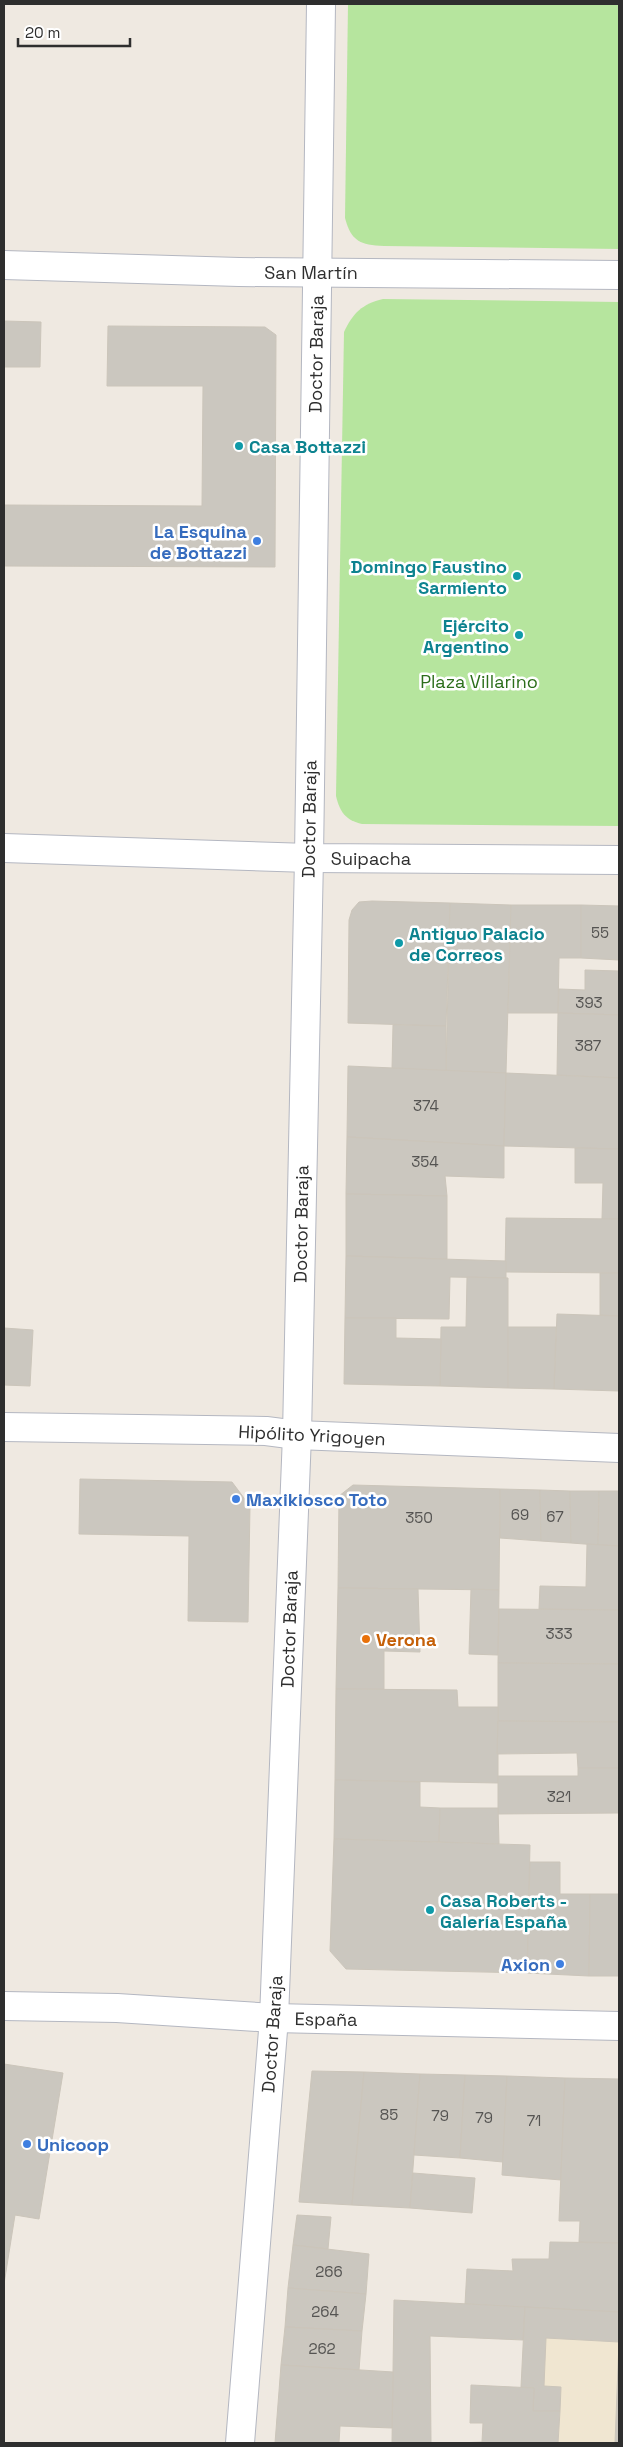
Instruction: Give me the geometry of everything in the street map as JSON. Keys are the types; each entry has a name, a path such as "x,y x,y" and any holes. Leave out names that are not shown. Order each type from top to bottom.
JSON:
{"street":[{"name":"Doctor Baraja","path":"240,2443 274,2018 297,1435 309,858 321,4"},
{"name":"San Martín","path":"4,265 317,272 619,275"},
{"name":"Suipacha","path":"4,848 309,858 619,860"},
{"name":"Hipólito Yrigoyen","path":"4,1427 266,1430 297,1435 619,1448"},
{"name":"España","path":"4,2006 118,2008 274,2018 619,2026"}],"shaded area":[{"path":"525,2307 619,2312 619,2443 558,2443 560,2412 533,2411 534,2388 521,2387"}],"green space":[{"path":"348,4 619,4 619,249 384,246 363,243 354,237 347,226 345,218"},
{"name":"Plaza Villarino","path":"383,299 619,302 619,826 362,824 347,818 339,807 336,796 344,332 359,310"}],"building":[{"path":"4,321 41,322 40,367 4,367"},
{"name":"Casa Bottazzi","path":"108,326 265,327 276,335 275,567 4,566 4,505 202,506 203,386 107,386"},
{"name":"Antiguo Palacio de Correos","path":"359,902 450,903 446,1026 348,1023 349,920 352,910"},
{"path":"450,903 511,905 506,1073 446,1071"},
{"path":"511,905 581,905 581,958 559,958 558,1013 508,1013"},
{"path":"581,905 619,906 619,960 581,958"},
{"path":"585,970 619,971 619,1015 558,1013 559,989 585,990"},
{"path":"558,1013 619,1015 619,1078 557,1075"},
{"path":"393,1025 446,1026 446,1071 392,1069"},
{"path":"348,1066 506,1073 504,1146 347,1137"},
{"path":"506,1073 619,1078 619,1149 504,1146"},
{"path":"347,1137 504,1146 504,1178 445,1176 447,1196 346,1194"},
{"path":"575,1148 619,1149 619,1219 602,1219 603,1183 575,1183"},
{"path":"346,1194 447,1196 447,1259 346,1256"},
{"path":"506,1218 619,1219 619,1273 505,1272"},
{"path":"346,1256 506,1261 506,1278 450,1277 449,1319 345,1318"},
{"path":"600,1273 619,1273 619,1316 600,1315"},
{"path":"467,1277 508,1278 508,1388 440,1386 441,1327 466,1327"},
{"path":"557,1314 619,1316 619,1391 554,1389"},
{"path":"345,1318 396,1318 396,1338 441,1339 440,1386 344,1384"},
{"path":"508,1327 556,1327 554,1389 508,1388"},
{"path":"4,1328 33,1330 30,1386 4,1385"},
{"path":"80,1479 232,1482 250,1506 248,1622 188,1621 189,1536 79,1534"},
{"path":"353,1485 500,1489 499,1590 338,1588 339,1496"},
{"path":"500,1489 540,1490 541,1541 500,1538"},
{"path":"540,1490 570,1491 571,1543 541,1541"},
{"path":"570,1491 599,1491 598,1545 571,1543"},
{"path":"599,1491 619,1491 619,1546 598,1545"},
{"path":"587,1544 619,1546 619,1610 539,1609 540,1586 586,1587"},
{"path":"338,1588 418,1589 420,1652 384,1651 384,1689 336,1689"},
{"path":"471,1589 499,1590 498,1655 469,1654"},
{"path":"499,1609 619,1610 619,1664 498,1663"},
{"path":"498,1663 619,1664 619,1722 498,1721"},
{"path":"336,1689 457,1690 458,1707 498,1707 498,1783 335,1780"},
{"path":"498,1721 619,1722 619,1768 578,1768 577,1753 497,1754"},
{"path":"578,1768 619,1768 619,1813 498,1814 498,1776 578,1776"},
{"path":"335,1780 420,1782 420,1807 440,1808 439,1842 334,1839"},
{"path":"440,1808 498,1808 499,1844 439,1842"},
{"name":"Casa Roberts - Galería España","path":"334,1839 530,1845 527,1973 346,1969 330,1951"},
{"path":"530,1862 560,1862 560,1894 590,1894 589,1976 527,1973"},
{"path":"590,1894 619,1894 619,1976 589,1976"},
{"name":"Unicoop","path":"4,2064 63,2073 39,2219 15,2215 4,2284"},
{"path":"312,2071 364,2072 352,2205 299,2202"},
{"path":"364,2072 420,2074 410,2208 352,2205"},
{"path":"420,2074 465,2075 460,2158 414,2155"},
{"path":"465,2075 507,2076 503,2162 460,2158"},
{"path":"507,2076 565,2078 561,2180 502,2175"},
{"path":"565,2078 619,2079 619,2243 579,2242 580,2221 559,2221"},
{"path":"413,2173 475,2178 472,2213 410,2208"},
{"path":"297,2215 331,2217 328,2249 293,2245"},
{"path":"550,2242 619,2243 619,2312 465,2304 467,2269 513,2271 512,2259 549,2259"},
{"path":"293,2245 369,2254 366,2294 288,2288"},
{"path":"288,2288 366,2294 362,2331 285,2327"},
{"path":"394,2300 525,2307 523,2340 430,2336 431,2443 392,2443"},
{"path":"525,2307 619,2312 619,2342 546,2338 544,2386 561,2387 560,2411 533,2411 534,2388 521,2387"},
{"path":"285,2327 362,2331 359,2370 281,2365"},
{"path":"619,2342 619,2443 615,2443"},
{"path":"281,2365 393,2372 392,2428 340,2426 339,2443 275,2443"},
{"path":"471,2385 534,2388 533,2411 560,2411 558,2443 457,2443 482,2442 483,2423 470,2423"}],"place":[{"name":"Casa Bottazzi","path":"239,446"},
{"name":"La Esquina de Bottazzi","path":"257,541"},
{"name":"Domingo Faustino Sarmiento","path":"517,576"},
{"name":"Ejército Argentino","path":"519,635"},
{"name":"Antiguo Palacio de Correos","path":"399,943"},
{"name":"Maxikiosco Toto","path":"236,1499"},
{"name":"Verona","path":"366,1639"},
{"name":"Casa Roberts - Galería España","path":"430,1910"},
{"name":"Axion","path":"560,1964"},
{"name":"Unicoop","path":"27,2144"}]}
